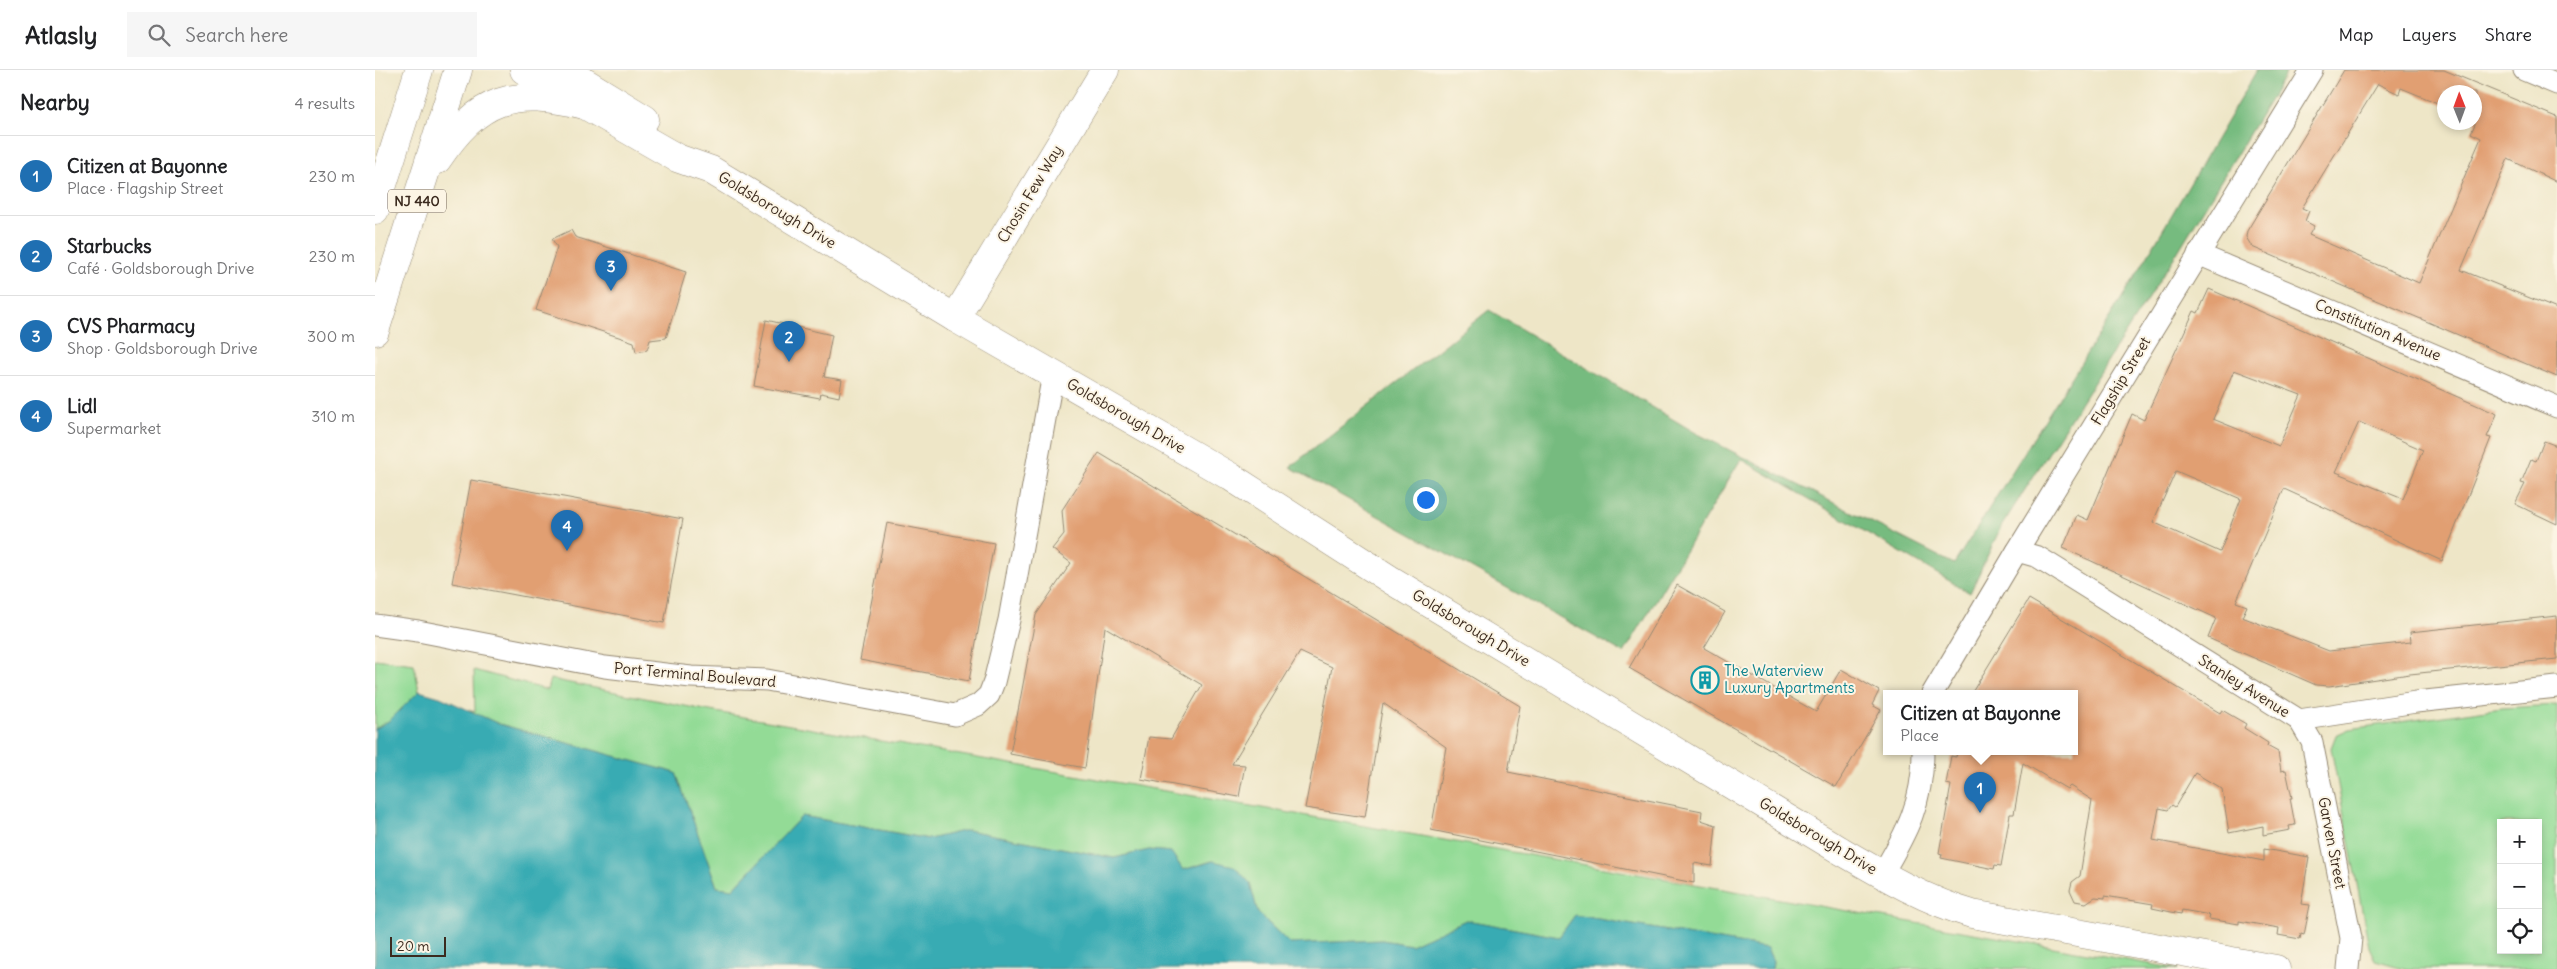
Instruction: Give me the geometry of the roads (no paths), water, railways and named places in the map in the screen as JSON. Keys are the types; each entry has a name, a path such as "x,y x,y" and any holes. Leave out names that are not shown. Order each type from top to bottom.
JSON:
{"main road":[{"name":"NJ 440","path":"375,210 419,70"},
{"name":"NJ 440","path":"375,331 458,70"},
{"name":"Goldsborough Drive","path":"524,70 677,158 711,170 955,318 1231,477 1391,580 1882,874 1943,905 1972,914 2276,969"},
{"name":"Chosin Few Way","path":"955,318 1105,70"},
{"name":"Goldsborough Drive","path":"572,73 687,145 711,170"},
{"path":"423,180 455,134 471,118 495,103 515,98 536,97 585,105"}],"street":[{"name":"Flagship Street","path":"1934,690 2017,551 2312,70"},
{"path":"2524,70 2557,84"},
{"name":"Constitution Avenue","path":"2198,254 2557,407"},
{"name":"Port Terminal Boulevard","path":"375,625 418,631 605,667 691,677 767,680 955,715 979,705 989,695 994,682 1009,620 1053,374"},
{"name":"Stanley Avenue","path":"2017,551 2038,557 2299,720 2416,702 2557,687"},
{"name":"Garven Street","path":"2299,720 2312,742 2351,938 2348,969"},
{"path":"1882,874 1913,817 1920,791 1923,755"}],"water":[{"path":"419,691 440,697 499,724 676,773 717,887 733,889 802,816 929,839 967,830 1114,858 1149,850 1171,852 1183,870 1213,861 1234,866 1250,883 1258,913 1290,944 1382,940 1411,945 1466,920 1559,937 1575,915 1767,948 1773,961 1772,969 375,969 375,729 390,720"}],"place":[{"name":"CVS Pharmacy","path":"611,291"},
{"name":"Starbucks","path":"789,362"},
{"name":"Lidl","path":"567,551"},
{"name":"The Waterview Luxury Apartments","path":"1705,680"},
{"name":"Citizen at Bayonne","path":"1980,813"}]}
